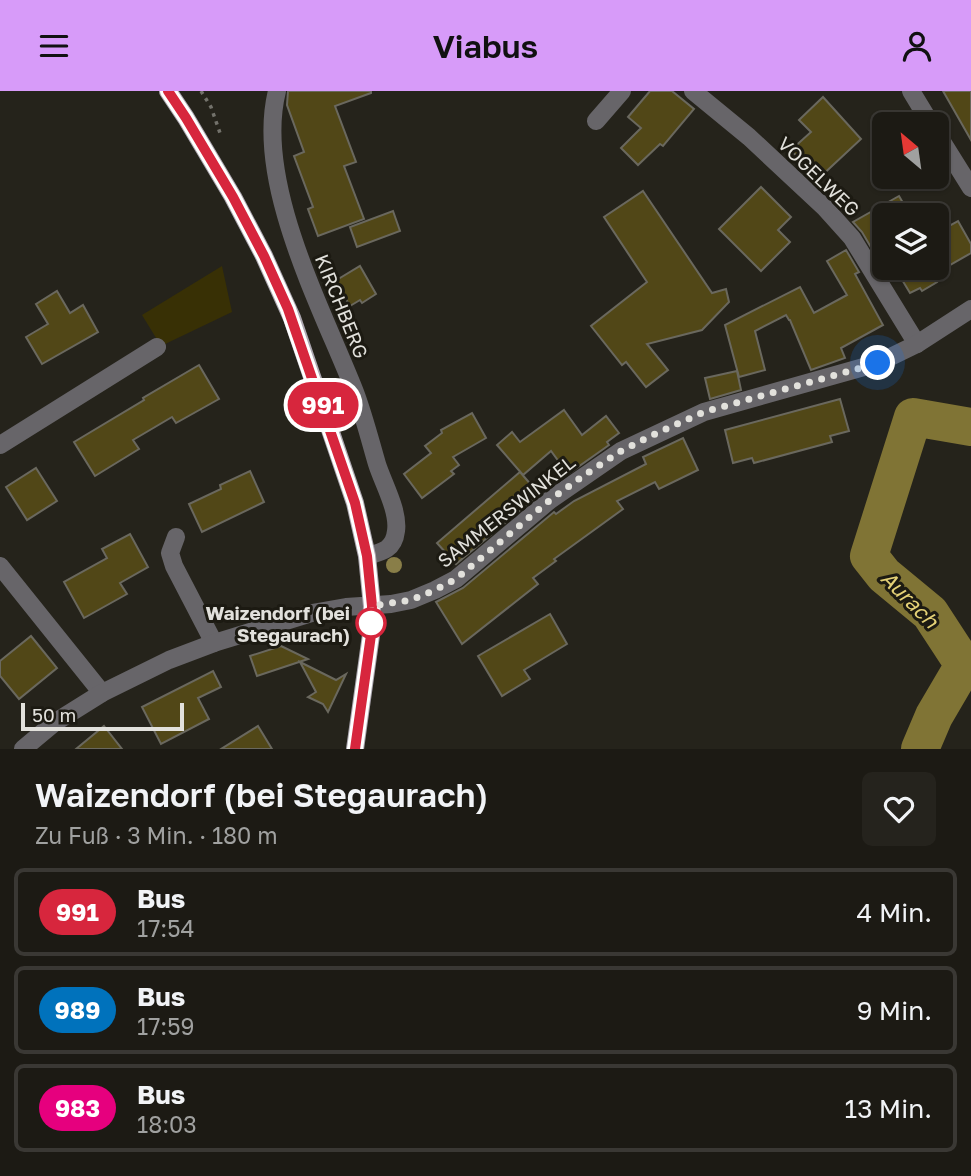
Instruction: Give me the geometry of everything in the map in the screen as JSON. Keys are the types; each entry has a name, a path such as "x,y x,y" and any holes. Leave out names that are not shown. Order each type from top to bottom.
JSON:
{"main road":[{"path":"168,91 233,197 264,256 292,318 355,503 367,556 372,606 371,635 355,749"}],"street":[{"name":"KIRCHBERG","path":"277,91 272,120 274,156 294,243 356,396 396,517 394,541 384,551 367,556"},
{"path":"596,121 622,91"},
{"name":"VOGELWEG","path":"693,91 749,137 825,208 852,238 917,344"},
{"path":"911,91 924,112"},
{"path":"949,153 971,188"},
{"name":"SAMMERSWINKEL","path":"23,749 54,723 102,694 169,660 312,613 411,600 435,590 456,579 550,500 621,451 704,412 878,363 917,344 971,309"},
{"path":"0,445 157,347"},
{"path":"176,537 170,553 174,566 214,643"},
{"path":"0,566 102,694"}],"shaded area":[{"path":"222,266 232,312 161,346 142,315"}],"building":[{"path":"288,91 371,91 335,106 356,162 344,166 364,219 318,236 308,209 313,207 294,156 304,152 287,105"},
{"path":"650,91 672,91 694,109 663,146 660,144 638,165 621,148 641,128 628,117"},
{"path":"943,91 971,91 971,140"},
{"path":"823,97 861,139 818,179 791,150 811,132 799,120"},
{"path":"761,187 791,217 778,230 790,242 761,271 719,229"},
{"path":"643,191 712,293 726,289 729,302 702,330 647,344 668,370 646,387 626,362 622,365 591,326 647,282 604,217"},
{"path":"899,196 903,203 887,203"},
{"path":"393,211 400,231 357,247 350,227"},
{"path":"872,211 872,249 862,232 853,222"},
{"path":"958,221 971,244 971,253 949,266 949,226"},
{"path":"846,250 859,272 855,274 883,325 841,348 845,358 811,370 786,315 755,331 765,370 739,377 725,325 800,287 814,313 847,295 827,261"},
{"path":"360,266 376,294 362,303 360,300 350,306 335,281"},
{"path":"902,280 937,282 922,291 920,288 910,293"},
{"path":"57,291 70,313 83,305 98,332 42,364 26,337 48,324 36,304"},
{"path":"199,365 219,399 176,423 172,417 133,440 139,449 95,476 74,442"},
{"path":"737,371 741,390 710,399 705,378"},
{"path":"840,399 849,431 830,436 832,442 754,463 752,458 733,463 725,430"},
{"path":"564,410 582,435 606,416 619,433 607,442 609,445 568,474 551,451 523,475 497,445 512,432 520,442"},
{"path":"472,413 486,438 453,457 459,465 451,471 454,474 422,498 404,474 431,453 425,446 442,433 441,430"},
{"path":"683,438 698,470 659,489 655,482 617,501 623,509 554,559 556,561 533,578 538,584 462,644 436,602 463,588 554,512 556,514 574,501 646,464 643,457"},
{"path":"36,468 57,501 27,520 6,487"},
{"path":"250,471 264,502 202,532 189,504"},
{"path":"520,472 539,494 456,564 437,543"},
{"path":"130,534 148,567 120,583 127,594 84,618 64,582 107,558 102,549"},
{"path":"550,614 567,644 524,670 530,679 502,696 478,656"},
{"path":"31,636 57,668 19,699 0,676 0,661"},
{"path":"281,646 308,659 257,676 250,656"},
{"path":"300,662 336,680 346,674 328,712 323,704 308,697 316,692"},
{"path":"213,671 221,687 198,698 209,719 161,744 142,707"},
{"path":"104,726 122,749 76,749"},
{"path":"258,726 272,749 221,749"}],"waterway":[{"name":"Aurach","path":"920,749 934,716 964,665 930,613 884,575 869,556 913,417 971,427"}],"bus line":[{"name":"991","path":"168,91 208,153 264,256 292,318 355,503 367,556 372,606 371,635 355,749"}],"place":[{"name":"Waizendorf (bei Stegaurach)","path":"371,623"}],"route":[{"path":"371,623 372,606 411,600 456,579 550,500 621,451 704,412 878,363"}]}
